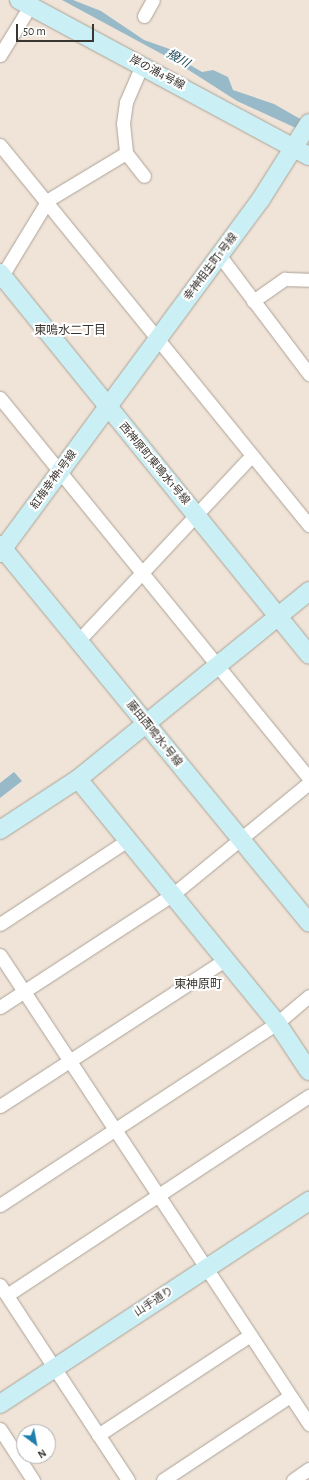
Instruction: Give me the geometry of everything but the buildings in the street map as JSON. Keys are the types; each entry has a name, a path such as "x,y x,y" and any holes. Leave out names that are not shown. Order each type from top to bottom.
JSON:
{"street":[{"path":"144,16 153,0"},
{"path":"0,55 24,3"},
{"name":"岸の浦4号線","path":"24,3 302,152"},
{"path":"142,65 126,102 126,153 144,176"},
{"name":"幸神相生町1号線","path":"108,406 158,337 302,152 309,123"},
{"path":"0,145 48,200 309,525"},
{"path":"1,276 48,200 126,153"},
{"path":"220,256 309,374"},
{"name":"西神原町東鳴水1号線","path":"1,276 309,655"},
{"path":"253,301 286,279 309,280"},
{"path":"0,398 309,778"},
{"name":"紅梅幸神1号線","path":"1,549 108,406"},
{"path":"78,640 252,455"},
{"name":"藤田西鳴水1号線","path":"1,549 78,640 309,923"},
{"path":"0,830 78,779 309,591"},
{"path":"78,779 276,1023 309,1072"},
{"path":"0,1007 172,895 309,784"},
{"path":"0,924 128,840"},
{"path":"0,955 309,1424"},
{"path":"0,1106 70,1063 225,960"},
{"path":"0,1205 276,1023 309,996"},
{"path":"128,1480 3,1290 158,1196 309,1096"},
{"name":"山手通り","path":"0,1404 309,1201"},
{"path":"98,1435 250,1335"},
{"path":"163,1480 290,1396"},
{"path":"0,1429 33,1480"},
{"path":"293,1480 309,1469"}],"water":[{"name":"撥川","path":"62,0 73,0 101,11 144,40 178,52 185,62 202,72 213,70 228,77 233,90 274,104 309,124 309,134 237,101 173,60"},
{"path":"14,772 22,781 0,798 0,783"}],"district":[{"name":"東鳴水二丁目","path":"70,331"},
{"name":"東神原町","path":"198,985"}]}
